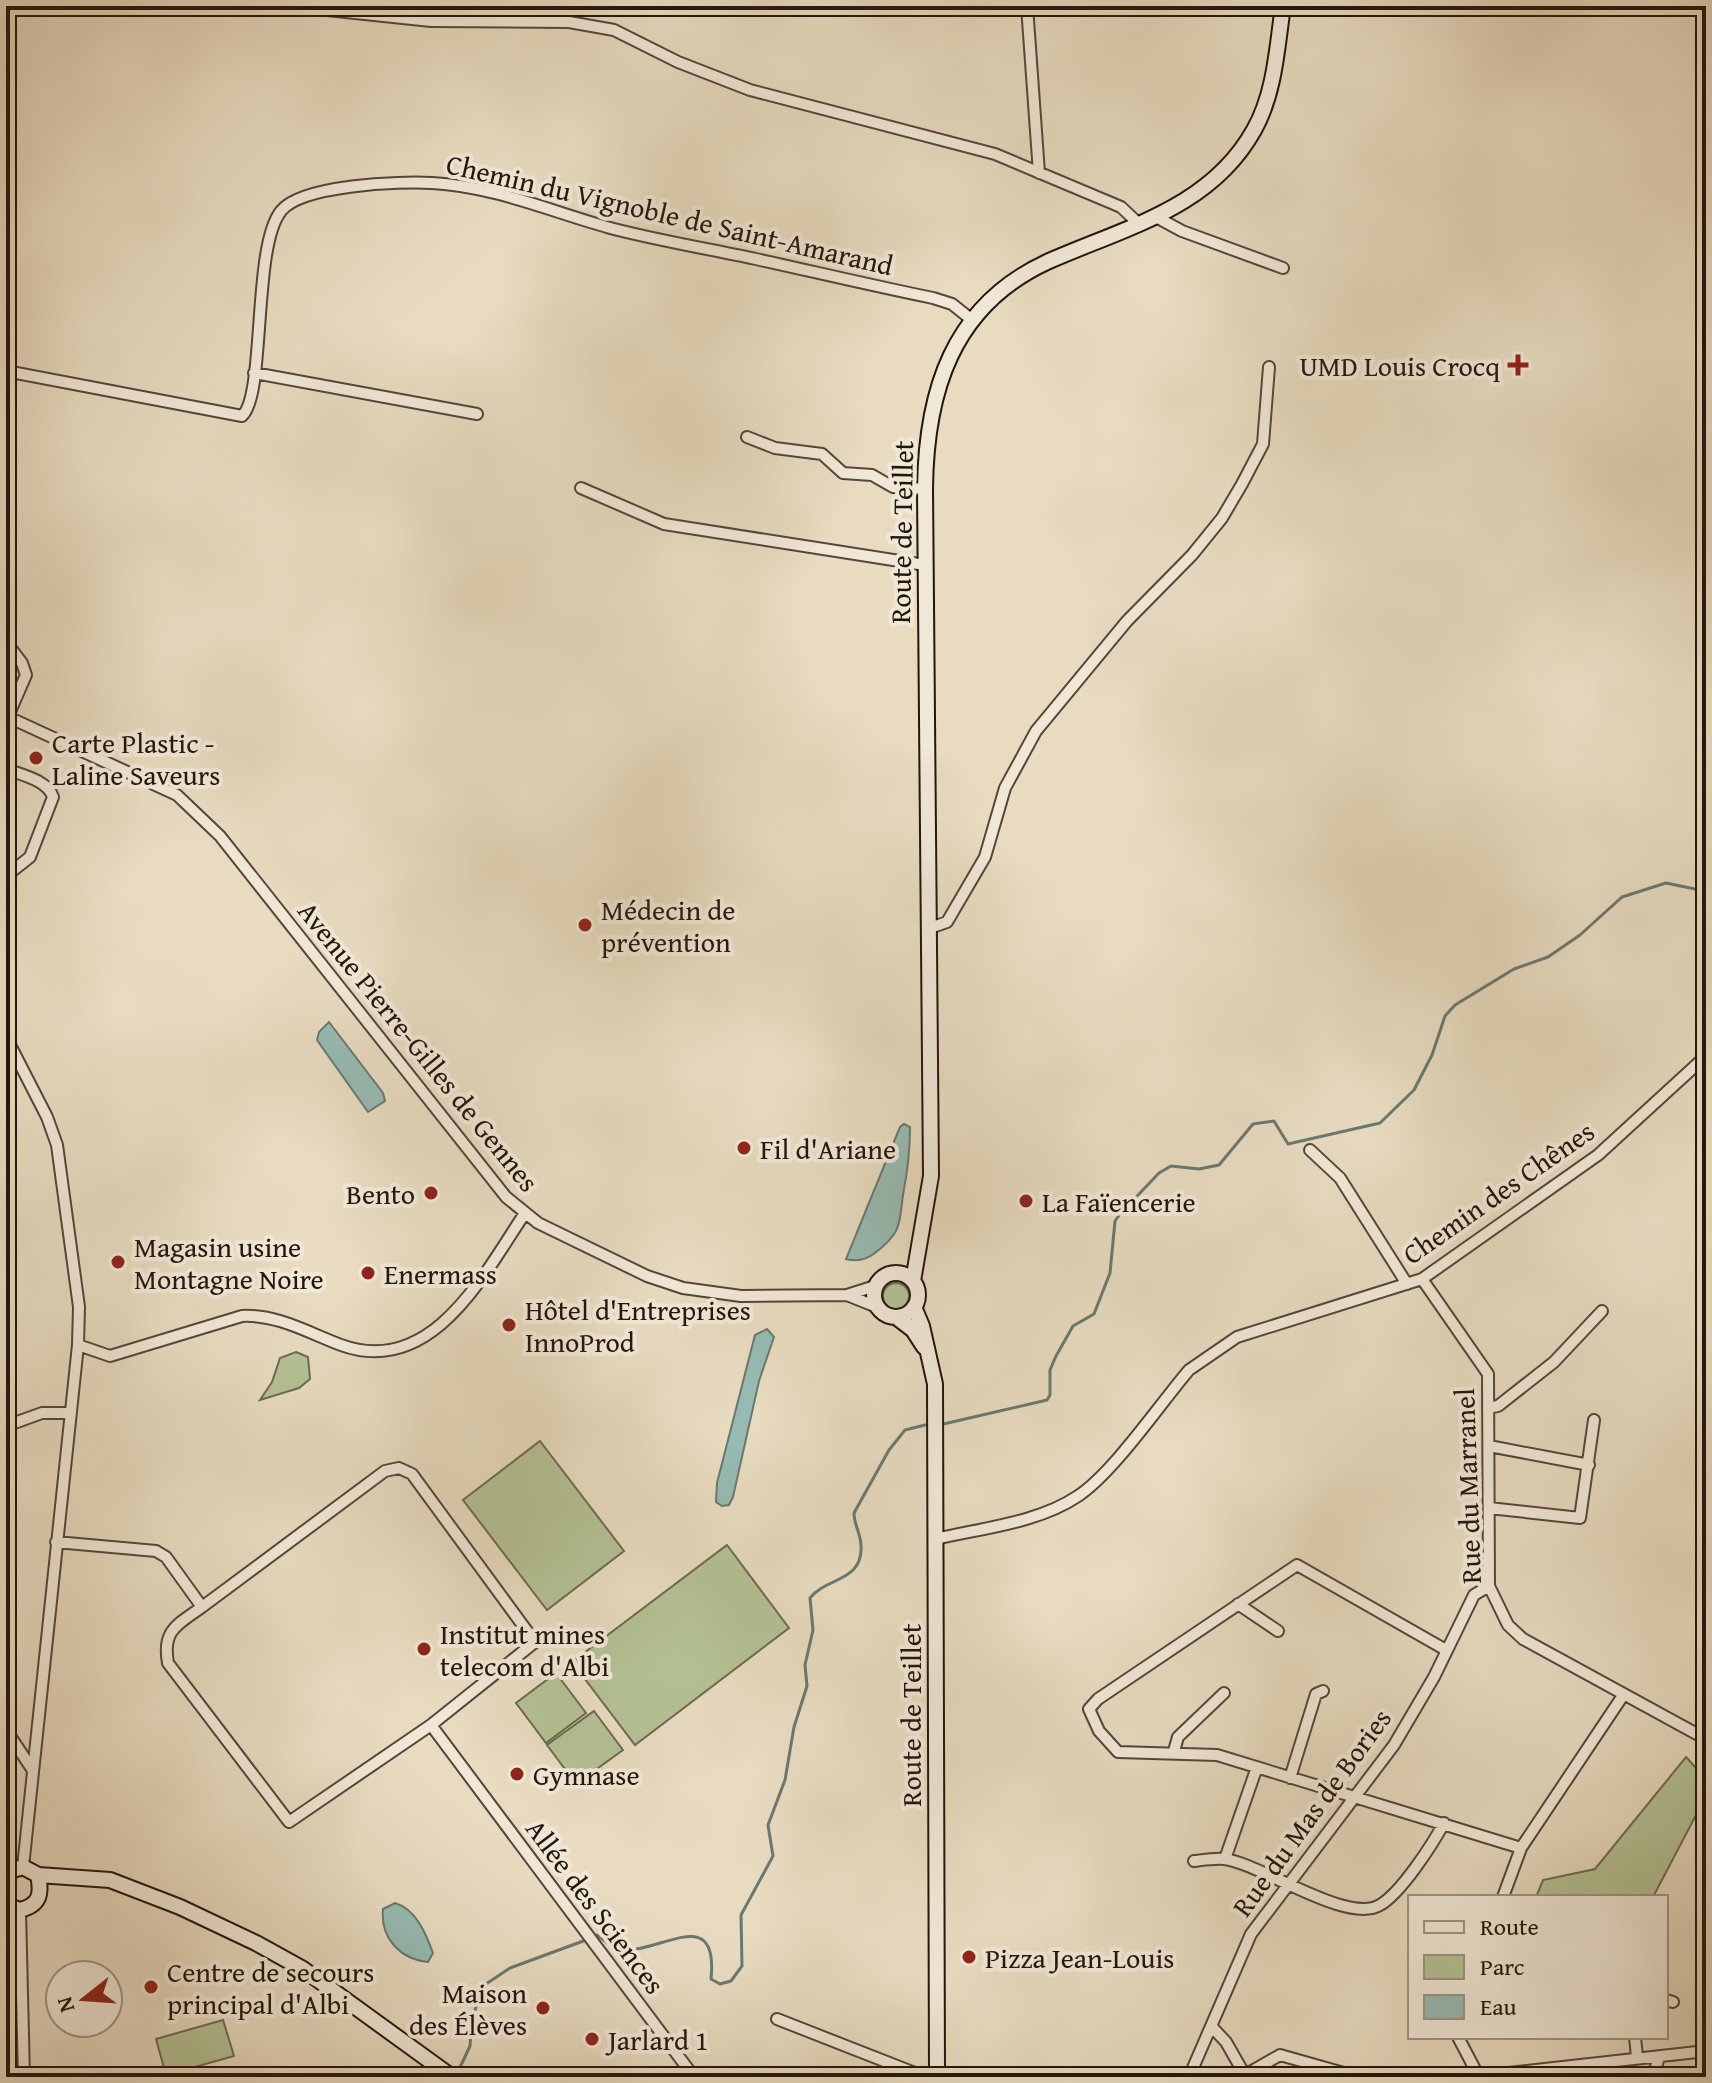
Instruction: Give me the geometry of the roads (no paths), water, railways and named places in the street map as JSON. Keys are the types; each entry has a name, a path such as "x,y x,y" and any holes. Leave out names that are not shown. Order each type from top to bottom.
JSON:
{"main road":[{"name":"Route de Teillet","path":"913,1281 931,1176 925,489 929,416 938,380 953,348 972,320 1019,278 1046,263 1158,218 1215,178 1254,130 1273,71 1283,6"},
{"name":"Route de Teillet","path":"895,1273 907,1259 923,1229"},
{"path":"896,1317 914,1307 918,1291 913,1281 895,1273 883,1277 875,1286 877,1307 913,1330 929,1354"},
{"name":"Route de Teillet","path":"914,1307 935,1384 937,2077"},
{"path":"6,1872 23,1867 38,1875 110,1880 180,1907 303,1969 448,2075"},
{"path":"13,1908 38,1902 41,1891 38,1875"},
{"path":"41,1891 61,1877"}],"street":[{"path":"289,6 431,21 569,22 614,30 678,62 750,90 917,131 995,154 1121,207 1140,225"},
{"path":"1027,6 1039,173"},
{"name":"Chemin du Vignoble de Saint-Amarand","path":"6,371 229,416 242,416 249,410 270,241 280,212 305,194 431,183 465,187 615,229 933,298 952,304 972,320"},
{"path":"1158,218 1182,231 1283,268"},
{"path":"930,928 947,922 985,857 1005,788 1036,731 1127,621 1192,555 1222,518 1263,444 1269,367"},
{"path":"254,373 477,414"},
{"path":"747,437 775,448 822,454 843,473 872,475 893,487 925,489"},
{"path":"581,488 664,524 925,565"},
{"path":"6,642 22,663 26,675 7,718"},
{"name":"Avenue Pierre-Gilles de Gennes","path":"7,718 185,800 220,836 477,1162 525,1213 647,1276 683,1288 741,1296 847,1295 875,1286"},
{"path":"6,769 40,782 51,789 53,797 30,857 6,876"},
{"path":"6,1037 47,1117 57,1145 79,1307 78,1345 32,1769 31,1816 23,1867"},
{"name":"Chemin des Chênes","path":"936,1539 1026,1518 1075,1498 1098,1479 1189,1370 1237,1337 1422,1279 1598,1155 1706,1056"},
{"path":"1310,1150 1340,1178 1407,1284"},
{"path":"78,1345 110,1356 152,1346 242,1316 258,1315 347,1347 370,1350 399,1347 437,1329 463,1304 525,1213"},
{"name":"Rue du Marranel","path":"1422,1279 1488,1374 1489,1586 1508,1625 1523,1639 1706,1739"},
{"name":"Avenue Pierre-Gilles de Gennes","path":"847,1295 877,1307"},
{"path":"1488,1408 1498,1406 1554,1362 1602,1311"},
{"path":"6,1426 42,1413 71,1413"},
{"path":"1489,1508 1580,1518 1594,1420"},
{"path":"1489,1446 1589,1465"},
{"path":"399,1468 412,1474 535,1642 431,1725 289,1822 168,1663 165,1645 172,1629 385,1471 399,1468"},
{"path":"56,1542 156,1551 166,1557 202,1607"},
{"path":"1446,1650 1297,1565 1098,1699 1089,1709 1099,1731 1118,1752 1174,1751 1217,1755 1521,1848"},
{"name":"Rue du Mas de Bories","path":"1189,2077 1212,2027 1230,1976 1251,1934 1394,1745 1474,1595 1489,1586"},
{"path":"1238,1604 1278,1631"},
{"path":"1290,1778 1316,1694 1323,1691"},
{"path":"1174,1751 1178,1737 1224,1693"},
{"path":"1504,1895 1521,1848 1624,1694"},
{"name":"Allée des Sciences","path":"431,1725 694,2077"},
{"path":"6,1730 32,1769"},
{"path":"1225,1859 1257,1767"},
{"path":"1194,1861 1225,1859 1287,1885 1355,1908 1379,1907 1400,1884 1444,1823"},
{"path":"13,1908 24,2077"},
{"path":"777,2019 925,2077"},
{"path":"1212,2027 1226,2042 1246,2076 1280,2055 1358,2077"},
{"path":"1459,2039 1476,2076 1706,2051"},
{"path":"1635,2039 1637,2057"},
{"path":"1653,2077 1659,2057"}],"water":[{"path":"329,1022 383,1093 385,1101 368,1112 317,1040 319,1032"},
{"path":"904,1124 910,1127 909,1151 896,1231 885,1245 868,1257 846,1259 900,1127"},
{"path":"767,1329 774,1337 759,1381 733,1497 729,1505 722,1506 716,1502 717,1483 755,1335"},
{"path":"395,1903 409,1911 423,1930 433,1953 428,1962 409,1957 389,1938 383,1909"}],"waterway":[{"path":"939,1425 1047,1400 1050,1395 1050,1370 1056,1356 1073,1326 1094,1314 1110,1273 1115,1221 1159,1173 1171,1166 1199,1169 1219,1165 1253,1124 1274,1121 1288,1144 1380,1123 1414,1090 1432,1055 1445,1016 1455,1005 1514,969 1548,957 1580,935 1622,897 1666,883 1695,889 1706,886"},
{"path":"593,1937 597,1935 619,1949 695,1937 705,1942 711,1955 711,1979 720,1984 731,1981 742,1966 741,1915 773,1856 768,1825 785,1780 794,1727 807,1686 805,1665 813,1630 810,1598 856,1566 861,1546 854,1513 889,1450 905,1430 925,1425"},
{"path":"456,2076 470,2046 472,2019 483,1986 510,1968 586,1940"}],"place":[{"name":"UMD Louis Crocq","path":"1518,365"},
{"name":"Carte Plastic - Laline Saveurs","path":"36,758"},
{"name":"Médecin de prévention","path":"585,925"},
{"name":"Fil d'Ariane","path":"744,1148"},
{"name":"Bento","path":"431,1193"},
{"name":"La Faïencerie","path":"1026,1201"},
{"name":"Magasin usine Montagne Noire","path":"118,1262"},
{"name":"Enermass","path":"368,1273"},
{"name":"Hôtel d'Entreprises InnoProd","path":"509,1325"},
{"name":"Institut mines telecom d'Albi","path":"424,1649"},
{"name":"Gymnase","path":"517,1774"},
{"name":"Pizza Jean-Louis","path":"969,1957"},
{"name":"Centre de secours principal d'Albi","path":"151,1987"},
{"name":"Maison des Élèves","path":"543,2008"},
{"name":"Jarlard 1","path":"592,2039"}]}
